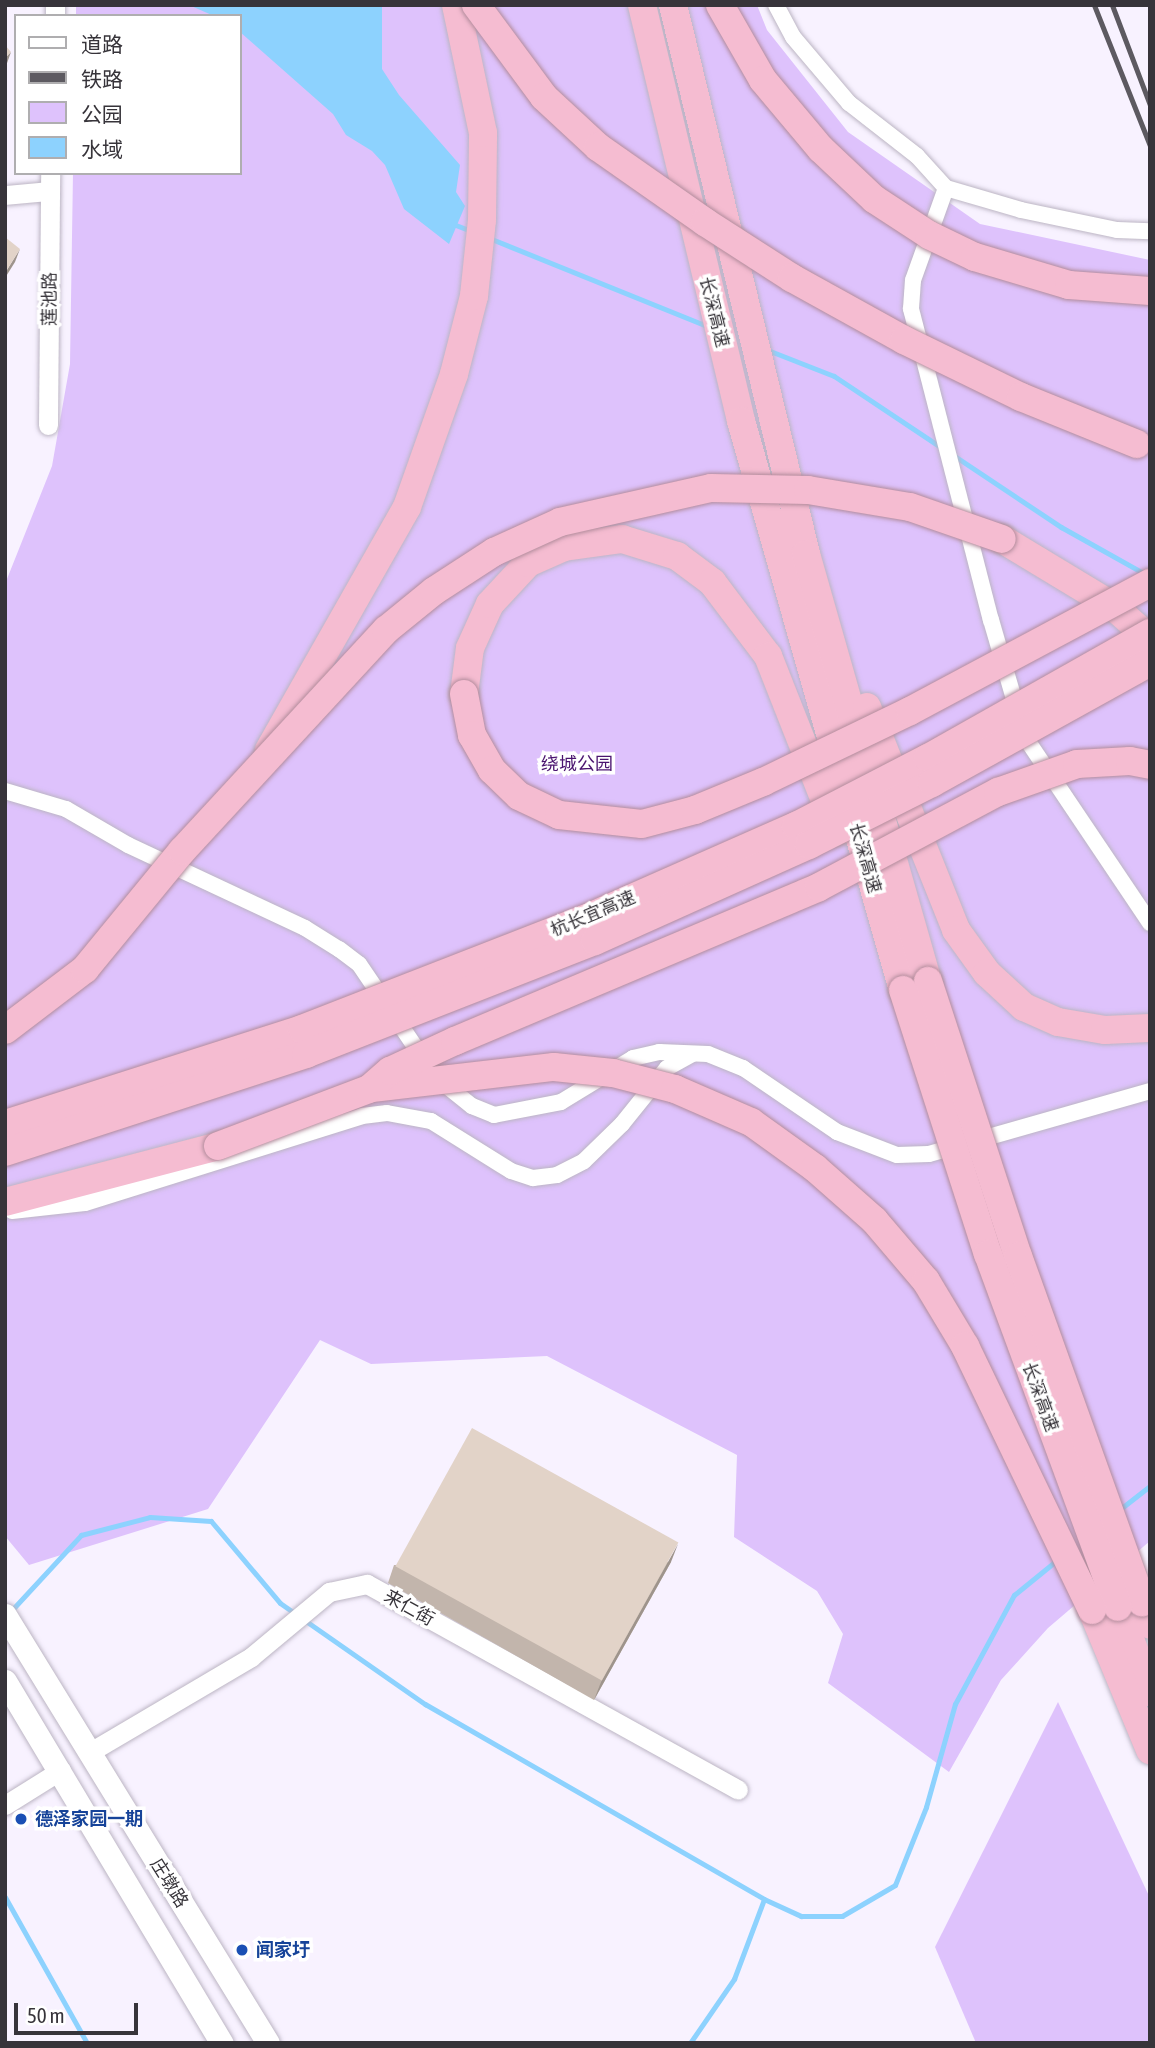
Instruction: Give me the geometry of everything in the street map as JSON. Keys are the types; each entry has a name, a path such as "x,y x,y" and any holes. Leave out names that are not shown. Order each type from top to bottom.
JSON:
{"highway":[{"path":"258,771 407,508 454,373 471,309 482,220 483,133 456,5"},
{"path":"476,5 544,97 598,147 705,222 792,278 904,340 1021,397 1143,446"},
{"name":"长深高速","path":"642,5 741,421 909,979 988,1254 1125,1611 1150,1692"},
{"name":"长深高速","path":"673,5 741,295 781,444 909,979"},
{"path":"720,5 762,80 821,149 874,199 929,235 975,257 1069,285 1150,291"},
{"path":"5,1030 85,969 182,851 386,630 434,591 494,552 560,523 637,501 711,488 808,490 910,507 1002,539 1113,606 1150,639"},
{"path":"909,979 768,656 712,582 677,556 622,539 564,547 528,563 490,604 470,648 464,694 472,735 492,770 519,796 559,815 642,824 695,810 763,782 910,711 1150,583"},
{"path":"806,554 956,930 987,973 1024,1007 1058,1023 1105,1030 1150,1028"},
{"name":"杭长宜高速","path":"5,1124 302,1029 594,915 796,826 928,758 1150,633"},
{"name":"杭长宜高速","path":"5,1152 306,1054 595,940 822,839 1150,662"},
{"path":"369,1089 390,1071 444,1046 819,887 998,792 1077,764 1129,761 1150,765"},
{"path":"5,1202 218,1146 369,1089 554,1067 613,1073 675,1089 751,1122 815,1168 874,1220 926,1281 1125,1611 1150,1750"}],"main road":[{"name":"庄墩路","path":"5,1615 268,2043"},
{"name":"庄墩路","path":"9,1688 61,1770 222,2043"}],"street":[{"path":"776,5 793,37 849,103 917,156 946,188 1035,213 1117,230 1150,231"},
{"path":"5,195 50,182"},
{"name":"莲池路","path":"48,425 50,182"},
{"path":"946,188 913,280 911,309 1025,737 1150,923"},
{"path":"5,791 66,808 128,845 305,928 339,949 359,964 434,1076 483,1111 494,1115 561,1102 633,1058 659,1052 708,1054 743,1068 836,1132 897,1155 929,1154 1150,1091"},
{"path":"5,1211 85,1203 387,1112 431,1121 511,1171 533,1178 557,1175 584,1161 622,1124 667,1068 692,1054"},
{"name":"来仁街","path":"90,1752 264,1644 329,1592 366,1584 737,1790"},
{"path":"5,1805 61,1770"}],"green space":[{"name":"绕城公园","path":"76,5 757,5 767,30 848,132 980,224 1150,260 1150,1541 1048,1628 1001,1680 949,1772 828,1683 843,1634 817,1591 734,1537 737,1455 547,1356 371,1364 320,1340 208,1509 29,1565 5,1536 5,584 52,466 70,364 73,175 242,175 242,14 76,14"},
{"path":"1058,1702 1150,1898 1150,2043 976,2043 935,1947"}],"water":[{"path":"189,5 382,5 382,69 399,95 460,165 456,192 465,206 449,244 404,209 385,165 372,151 346,135 333,114 242,34 242,14 209,14"}],"building":[{"path":"5,45 11,52 5,58"},
{"path":"5,237 20,249 5,273"},
{"path":"472,1428 678,1542 602,1681 395,1566"}],"waterway":[{"path":"453,224 474,232"},
{"path":"489,238 707,326"},
{"path":"765,349 834,376 942,448"},
{"path":"953,455 1061,527 1147,575"},
{"path":"1119,1510 1150,1486"},
{"path":"10,1612 81,1535 150,1517 211,1521 280,1603 425,1704 764,1899 801,1916 842,1916 895,1885 926,1807 955,1704 1014,1595 1057,1560"},
{"path":"5,1897 87,2043"},
{"path":"690,2043 734,1979 764,1899"}],"railway":[{"path":"1094,5 1150,146"},
{"path":"1112,5 1150,105"}],"place":[{"name":"德泽家园一期","path":"21,1819"},
{"name":"闻家圩","path":"242,1950"}]}
